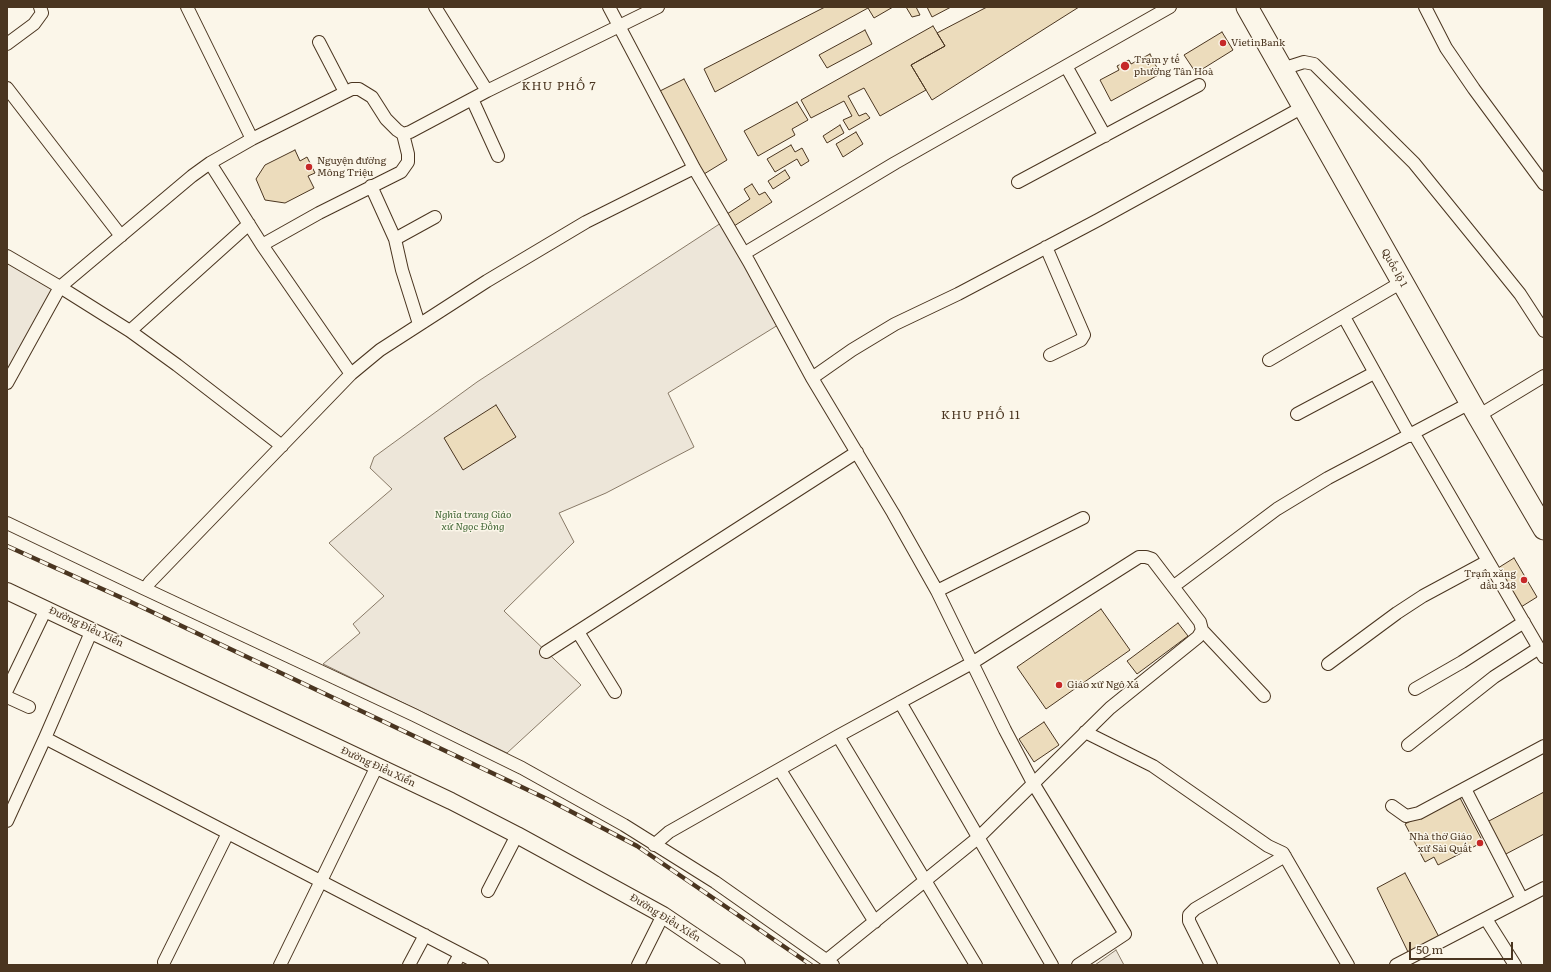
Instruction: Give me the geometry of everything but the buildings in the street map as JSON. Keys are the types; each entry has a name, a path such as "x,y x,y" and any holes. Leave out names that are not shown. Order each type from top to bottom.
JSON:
{"highway":[{"name":"Quốc lộ 1","path":"1246,7 1282,68 1474,409 1544,529"}],"street":[{"path":"7,44 34,24 42,13 40,7"},
{"path":"187,7 252,139"},
{"path":"435,7 487,91"},
{"path":"609,7 694,168 744,254 812,378 937,591 1033,782 1126,934 1078,965"},
{"path":"403,134 658,7"},
{"path":"744,254 895,163 1170,7"},
{"path":"1425,7 1446,48 1474,89 1544,184"},
{"path":"319,42 345,92"},
{"path":"1282,68 1304,62 1314,64 1414,164 1506,277 1544,331"},
{"path":"1066,66 1105,136"},
{"path":"1018,182 1199,85"},
{"path":"7,88 121,236"},
{"path":"7,383 60,287 192,176 210,163 252,139 345,92 359,89 365,92 372,98 386,119 403,134 408,154 408,162 405,168 262,246"},
{"path":"472,99 498,156"},
{"path":"812,378 852,350 894,324 958,294 1303,107"},
{"path":"210,163 262,246 351,374"},
{"path":"145,589 150,582 351,374 380,350 419,324 586,222 694,168"},
{"path":"371,186 395,239 402,270 419,324"},
{"path":"395,239 435,217"},
{"path":"130,331 249,224"},
{"path":"1046,247 1084,335 1081,340 1050,354"},
{"path":"7,256 130,331 184,369 282,446"},
{"path":"1269,360 1402,282"},
{"path":"1344,317 1374,373 1542,652 1494,677 1408,745"},
{"path":"1296,414 1374,373"},
{"path":"1174,586 1277,509 1328,478 1412,435 1474,409 1544,376"},
{"path":"546,652 856,452"},
{"path":"937,591 1083,518"},
{"path":"7,523 414,715 516,765 624,825 715,882 830,962 875,922 979,837 1033,782 1110,708 1198,637 1202,630"},
{"path":"654,845 669,832 838,736 972,663 1139,558 1146,557 1152,559 1200,622 1202,630 1264,696"},
{"path":"1328,664 1397,613 1423,596 1488,561"},
{"name":"Đường Điều Xiển","path":"7,591 377,766 517,835 663,914 737,965"},
{"path":"7,690 46,609"},
{"path":"1415,689 1462,662 1524,622"},
{"path":"7,820 45,738 92,630"},
{"path":"578,632 615,692"},
{"path":"7,697 29,707"},
{"path":"900,702 1052,965"},
{"path":"1085,732 1153,766 1217,809 1268,846 1283,853 1348,965"},
{"path":"838,736 976,965"},
{"path":"45,738 425,935 476,964"},
{"path":"1392,806 1406,816 1411,815 1465,789 1544,746"},
{"path":"280,965 377,766"},
{"path":"780,770 875,922"},
{"path":"1465,789 1522,899"},
{"path":"164,962 228,833"},
{"path":"488,892 517,835"},
{"path":"1211,965 1189,921 1189,916 1195,909 1285,856"},
{"path":"1396,965 1544,888"},
{"path":"638,965 663,914"},
{"path":"1486,919 1515,965"},
{"path":"409,965 425,935"},
{"path":"454,965 460,954"}],"green space":[{"name":"Nghĩa trang Giáo xứ Ngọc Đồng","path":"721,223 778,325 668,393 694,447 606,493 559,513 574,542 504,611 581,685 507,753 323,664 360,633 353,624 384,596 329,543 392,489 370,468 374,457 477,382"},
{"path":"7,263 53,289 7,373"},
{"path":"1116,950 1124,965 1095,965"}],"railway":[{"path":"7,546 131,602 547,799 637,846 811,965"}],"place":[{"name":"VietinBank","path":"1223,43"},
{"name":"Trạm y tế phường Tân Hoà","path":"1125,66"},
{"name":"Nguyện đường Mông Triệu","path":"309,167"},
{"name":"Trạm xăng dầu 348","path":"1524,580"},
{"name":"Giáo xứ Ngô Xá","path":"1059,685"},
{"name":"Nhà thờ Giáo xứ Sài Quất","path":"1480,843"}],"district":[{"name":"KHU PHỐ 7","path":"559,86"},
{"name":"KHU PHỐ 11","path":"981,415"}]}
